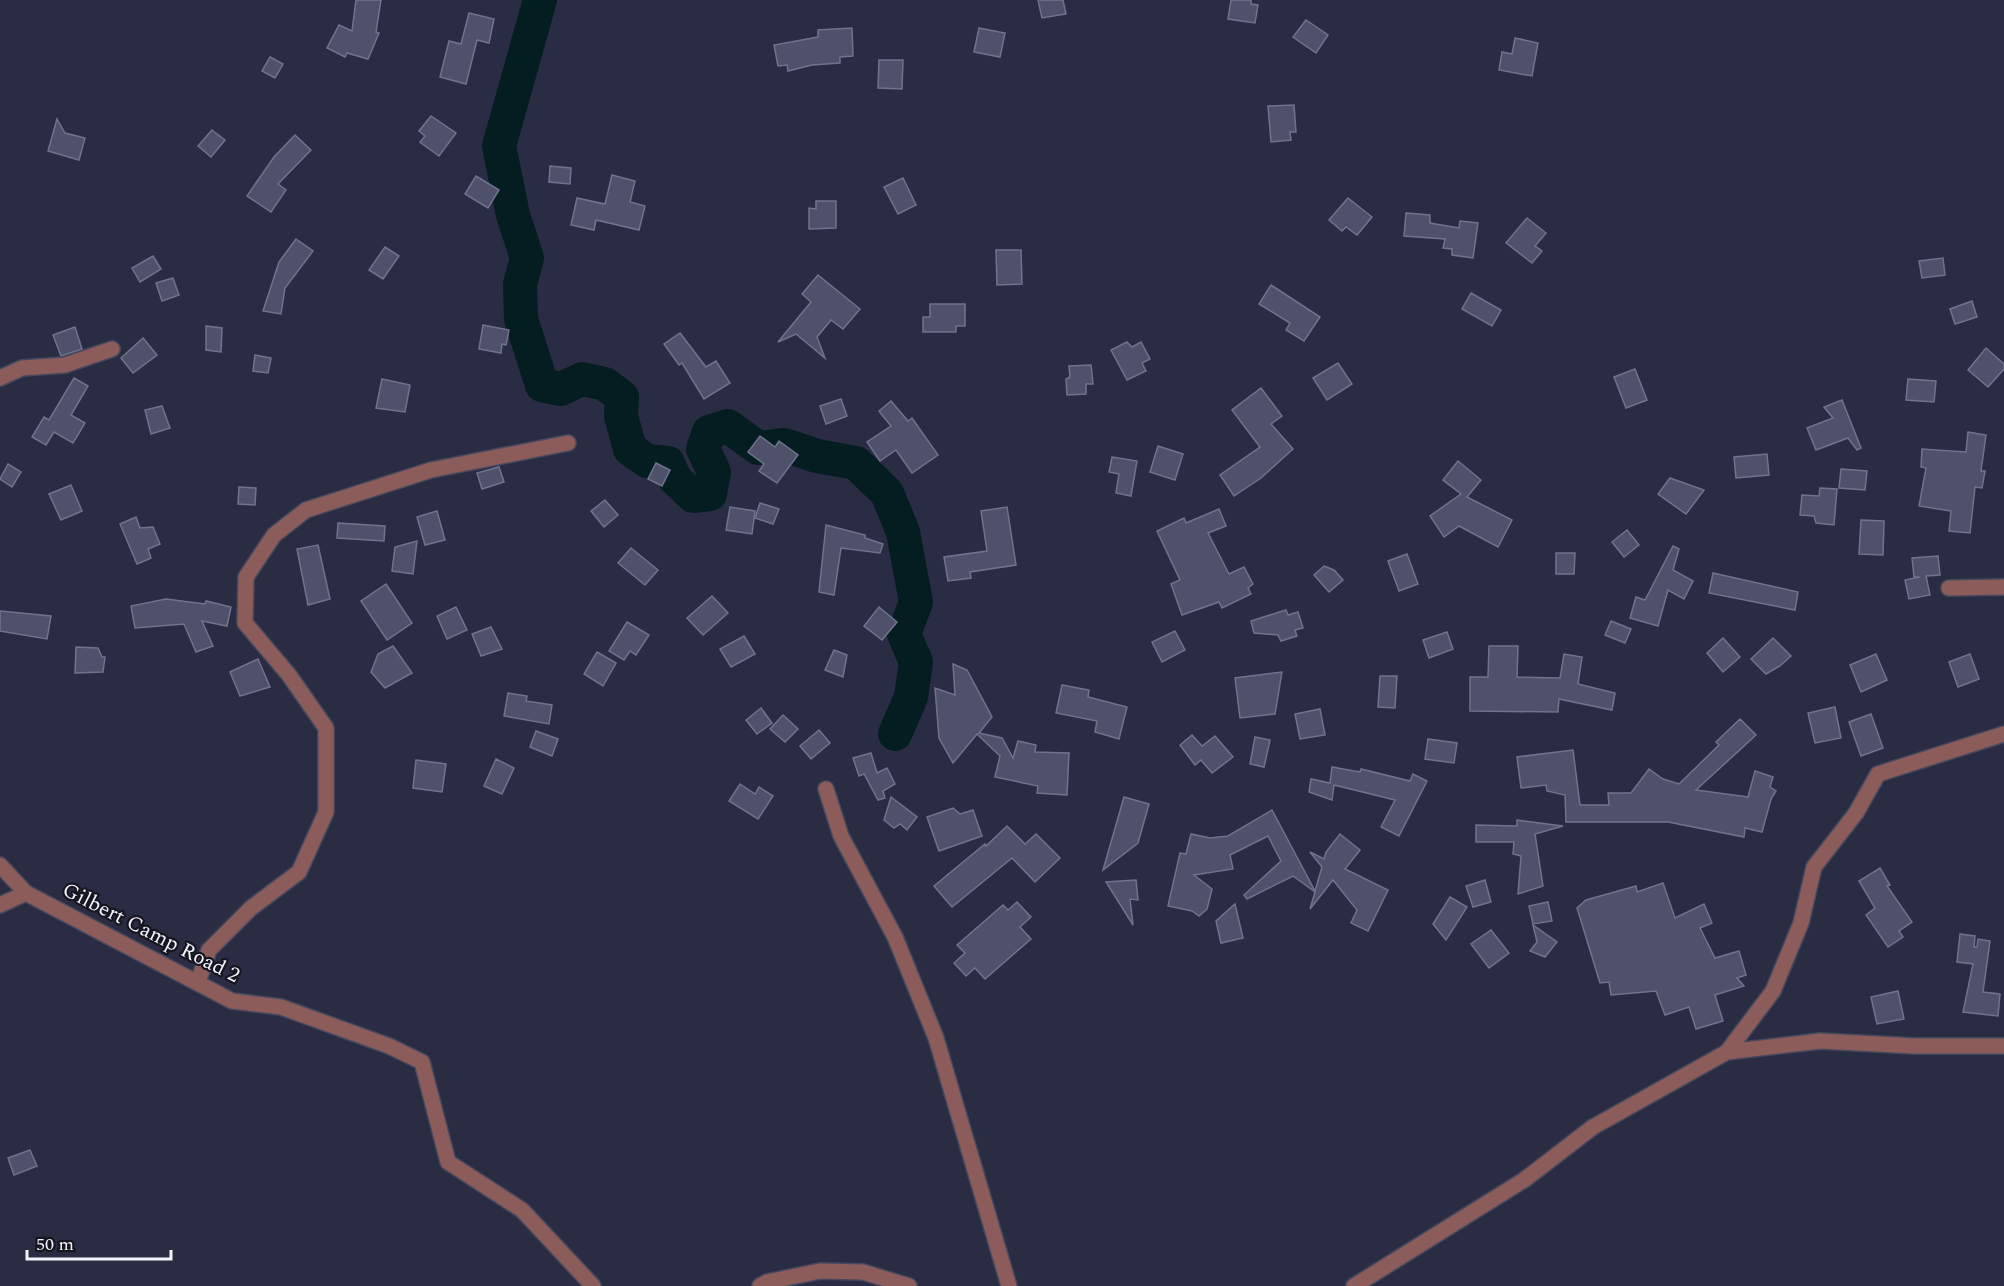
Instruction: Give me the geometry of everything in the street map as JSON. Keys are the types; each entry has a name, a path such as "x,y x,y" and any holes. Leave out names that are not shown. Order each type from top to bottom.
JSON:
{"street":[{"path":"0,378 22,368 65,365 112,349"},
{"path":"198,982 209,950 251,908 299,872 326,812 326,728 289,675 244,623 246,578 274,535 306,510 431,470 568,443"},
{"path":"1949,588 2004,588"},
{"path":"1727,1052 1773,991 1801,923 1814,867 1856,813 1878,774 2004,734"},
{"path":"826,789 841,836 895,937 936,1038 1009,1286"},
{"name":"Gilbert Camp Road 2","path":"0,865 26,893 232,1001 281,1007 389,1046 422,1062 448,1162 522,1210 593,1286"},
{"path":"0,905 26,893"},
{"path":"1354,1286 1524,1180 1593,1126 1727,1052 1820,1041 1915,1046 2004,1046"},
{"path":"760,1286 767,1282 820,1271 863,1272 909,1286"}],"building":[{"path":"356,0 381,0 376,32 379,33 368,59 347,53 345,57 327,48 339,25 352,31"},
{"path":"1038,0 1063,0 1066,14 1042,18"},
{"path":"1231,0 1251,0 1251,4 1258,5 1255,23 1228,19"},
{"path":"469,13 494,19 489,43 477,40 466,84 440,77 449,41 461,44"},
{"path":"1306,20 1328,35 1316,53 1293,37"},
{"path":"852,28 853,56 840,57 840,63 812,65 788,71 787,65 778,66 774,45 818,37 818,30"},
{"path":"979,28 1005,33 1000,57 974,52"},
{"path":"1515,38 1538,43 1532,76 1499,70 1502,52 1512,54"},
{"path":"270,57 283,64 275,78 262,71"},
{"path":"879,60 903,60 902,89 878,88"},
{"path":"1294,105 1296,132 1290,132 1291,140 1271,142 1268,106"},
{"path":"431,116 456,133 439,156 420,142 425,136 419,131"},
{"path":"57,119 65,133 85,138 79,160 48,151"},
{"path":"212,130 225,140 211,157 198,146"},
{"path":"295,135 311,150 278,184 286,190 271,212 247,196 274,157"},
{"path":"550,166 571,168 570,184 549,182"},
{"path":"612,175 635,181 630,202 645,206 639,230 596,220 594,230 571,225 577,198 605,204"},
{"path":"476,176 499,190 488,208 465,194"},
{"path":"903,178 916,205 898,214 884,187"},
{"path":"1348,198 1372,217 1357,235 1346,227 1342,231 1329,220"},
{"path":"816,201 836,201 836,228 809,229 809,208 816,209"},
{"path":"1406,213 1430,215 1430,223 1459,228 1460,221 1478,223 1473,258 1452,255 1452,249 1443,248 1445,239 1404,236"},
{"path":"1527,218 1546,233 1535,246 1542,251 1532,263 1506,243"},
{"path":"296,239 313,251 285,288 281,314 263,311 279,262"},
{"path":"385,247 399,256 383,279 369,270"},
{"path":"996,250 1021,250 1022,284 997,285"},
{"path":"153,256 161,269 140,282 132,268"},
{"path":"1943,258 1945,275 1922,278 1919,261"},
{"path":"818,275 860,309 843,329 831,320 817,337 825,358 796,334 778,342 811,302 802,294"},
{"path":"173,278 179,295 162,301 156,283"},
{"path":"1271,285 1320,317 1304,341 1286,330 1290,323 1259,304"},
{"path":"1471,293 1501,310 1492,326 1462,309"},
{"path":"1972,301 1977,317 1955,324 1950,309"},
{"path":"930,304 965,304 965,326 956,326 956,332 923,332 923,317 930,317"},
{"path":"483,325 509,330 506,345 502,344 501,353 479,349"},
{"path":"206,326 222,328 221,352 206,350"},
{"path":"75,327 82,349 61,356 53,335"},
{"path":"680,333 706,367 716,361 730,383 704,399 682,363 679,365 664,344"},
{"path":"143,338 157,355 133,373 121,358"},
{"path":"1127,342 1132,347 1141,342 1150,359 1142,363 1146,371 1127,380 1111,350"},
{"path":"1986,348 2004,364 2004,369 1988,387 1968,370"},
{"path":"255,355 271,358 268,373 253,371"},
{"path":"1338,363 1352,384 1327,400 1313,378"},
{"path":"1091,365 1093,384 1086,384 1086,394 1067,395 1066,379 1070,377 1069,366"},
{"path":"1635,369 1647,400 1626,408 1614,377"},
{"path":"74,378 88,386 71,415 85,423 73,443 54,432 46,445 32,437 44,417 49,420"},
{"path":"382,379 410,385 405,412 376,408"},
{"path":"1908,379 1936,381 1934,402 1906,400"},
{"path":"1261,388 1282,416 1271,424 1293,449 1261,478 1234,496 1220,475 1260,447 1232,410"},
{"path":"841,399 847,416 826,424 820,406"},
{"path":"1842,400 1861,448 1857,450 1848,438 1816,450 1807,428 1833,418 1824,407"},
{"path":"891,401 908,421 912,418 938,455 912,473 896,450 880,461 867,442 891,426 879,411"},
{"path":"162,406 170,428 151,434 145,410"},
{"path":"1968,432 1986,435 1981,471 1985,471 1982,488 1975,487 1970,533 1949,531 1951,511 1919,506 1926,468 1921,467 1922,449 1966,452"},
{"path":"760,436 775,447 779,441 798,455 777,483 759,471 764,464 748,452"},
{"path":"1158,446 1183,454 1175,480 1150,472"},
{"path":"1767,454 1769,475 1736,478 1734,457"},
{"path":"1112,457 1137,461 1131,496 1116,493 1119,474 1109,472"},
{"path":"1458,461 1481,480 1467,497 1512,520 1498,547 1459,526 1444,537 1430,516 1461,494 1443,480"},
{"path":"656,463 670,470 662,486 648,479"},
{"path":"8,464 21,472 12,487 0,479"},
{"path":"499,467 504,482 482,489 477,473"},
{"path":"1841,469 1867,471 1865,490 1839,488"},
{"path":"1670,478 1704,490 1686,514 1658,494"},
{"path":"71,485 82,511 61,520 49,494"},
{"path":"239,487 256,488 255,505 238,504"},
{"path":"1820,488 1837,489 1834,525 1816,523 1814,516 1800,515 1802,495 1819,496"},
{"path":"605,500 618,515 604,527 591,511"},
{"path":"760,503 779,509 773,524 755,518"},
{"path":"730,507 755,511 752,534 726,530"},
{"path":"1007,507 1016,565 970,572 971,578 948,581 944,557 987,551 981,511"},
{"path":"1219,509 1226,526 1208,533 1229,574 1244,567 1253,584 1248,588 1251,594 1222,608 1219,602 1182,615 1171,584 1180,580 1157,531 1184,518 1186,523"},
{"path":"437,511 445,540 425,545 417,517"},
{"path":"136,517 140,528 153,527 160,544 148,549 151,558 137,564 120,524"},
{"path":"1861,520 1884,521 1883,555 1859,554"},
{"path":"338,523 385,526 384,541 337,538"},
{"path":"826,525 865,535 865,538 883,544 880,553 841,548 834,595 819,592"},
{"path":"1627,530 1639,545 1624,557 1612,542"},
{"path":"417,541 413,574 392,571 395,547"},
{"path":"318,545 330,599 308,605 297,549"},
{"path":"1673,546 1679,549 1673,570 1693,581 1684,599 1668,590 1658,626 1630,618 1636,597 1645,600"},
{"path":"631,548 658,570 645,585 618,563"},
{"path":"1556,553 1575,553 1574,574 1556,574"},
{"path":"1407,554 1418,584 1399,591 1388,561"},
{"path":"1938,556 1940,575 1926,576 1930,595 1909,599 1905,580 1920,577 1914,577 1912,558"},
{"path":"1324,566 1334,570 1343,580 1329,592 1314,575"},
{"path":"1713,573 1798,592 1795,610 1709,593"},
{"path":"386,584 412,623 387,640 361,601"},
{"path":"712,596 728,613 703,635 687,618"},
{"path":"166,599 205,604 206,601 231,607 227,626 202,621 213,646 196,652 184,624 135,628 131,606"},
{"path":"456,607 467,630 447,639 437,616"},
{"path":"879,607 897,622 882,640 864,626"},
{"path":"1286,610 1288,615 1298,612 1303,628 1295,630 1297,636 1281,641 1278,635 1254,633 1251,621"},
{"path":"0,611 51,616 47,639 0,631"},
{"path":"1611,621 1631,629 1625,643 1605,635"},
{"path":"627,622 649,635 636,655 630,651 624,660 609,651"},
{"path":"491,627 502,649 481,656 472,634"},
{"path":"1175,631 1185,650 1162,662 1152,642"},
{"path":"1447,632 1453,649 1429,658 1423,640"},
{"path":"744,636 755,654 731,667 720,649"},
{"path":"1723,638 1740,657 1723,672 1707,653"},
{"path":"1773,638 1791,656 1766,674 1751,659"},
{"path":"393,646 412,673 385,688 371,672 378,654"},
{"path":"1489,646 1518,646 1517,677 1560,678 1564,654 1582,657 1578,684 1615,693 1612,710 1559,699 1558,712 1470,711 1470,677 1488,677"},
{"path":"76,647 98,648 102,657 105,657 103,672 75,673"},
{"path":"834,650 847,655 843,677 825,670"},
{"path":"597,652 616,663 603,686 584,674"},
{"path":"1876,654 1887,680 1861,692 1850,665"},
{"path":"1970,654 1979,679 1958,687 1949,662"},
{"path":"258,659 270,687 240,696 230,672"},
{"path":"953,664 967,670 992,717 979,733 1002,738 1013,758 1018,741 1036,745 1035,752 1069,753 1067,795 1037,793 1038,786 995,777 1000,756 977,734 953,763 939,738 935,688 955,695"},
{"path":"1282,672 1275,714 1240,718 1235,678"},
{"path":"1380,676 1397,676 1395,708 1378,707"},
{"path":"1062,685 1089,690 1088,697 1127,707 1119,739 1095,732 1097,721 1056,713"},
{"path":"508,693 527,696 526,701 552,705 549,724 504,716"},
{"path":"1835,707 1841,738 1815,743 1808,713"},
{"path":"761,708 772,723 757,734 746,720"},
{"path":"1320,709 1325,735 1300,739 1295,714"},
{"path":"1871,714 1883,748 1861,756 1849,722"},
{"path":"783,715 798,729 785,742 770,729"},
{"path":"1740,719 1756,735 1696,790 1748,797 1755,771 1773,777 1770,787 1776,791 1771,799 1762,832 1745,828 1744,837 1668,822 1566,822 1565,795 1547,791 1546,785 1521,788 1517,757 1573,750 1580,805 1609,805 1608,793 1631,793 1649,769 1663,779 1679,784 1719,745 1716,742"},
{"path":"819,730 830,743 811,759 800,746"},
{"path":"536,731 558,739 552,756 530,747"},
{"path":"1192,735 1202,746 1215,736 1233,757 1212,773 1201,760 1195,765 1180,745"},
{"path":"1255,737 1270,740 1264,767 1250,764"},
{"path":"1428,739 1457,743 1454,763 1425,759"},
{"path":"871,753 877,773 887,768 895,784 883,791 885,798 878,800 864,774 859,776 853,758"},
{"path":"496,759 514,768 502,794 484,786"},
{"path":"416,760 446,764 442,792 413,788"},
{"path":"1332,767 1360,772 1361,769 1410,781 1413,774 1427,781 1399,836 1381,827 1395,800 1334,785 1332,800 1309,792 1311,779 1330,783"},
{"path":"740,784 755,794 759,787 773,796 758,819 729,801"},
{"path":"891,797 917,817 907,830 900,824 894,828 884,820"},
{"path":"1124,797 1149,804 1138,843 1103,870"},
{"path":"953,808 960,814 973,810 982,836 939,851 927,817"},
{"path":"1272,810 1315,891 1322,867 1310,852 1324,859 1326,852 1340,834 1360,850 1345,869 1388,890 1368,931 1351,923 1357,910 1333,880 1310,909 1315,892 1293,876 1247,899 1244,895 1281,861 1268,836 1230,855 1233,869 1194,875 1212,889 1207,909 1199,916 1192,911 1168,906 1180,853 1186,854 1191,834 1210,838 1228,836"},
{"path":"1517,820 1563,826 1535,834 1543,886 1518,894 1521,856 1513,854 1514,842 1476,842 1476,825 1517,826"},
{"path":"1007,826 1025,844 1036,834 1060,858 1035,882 1012,858 952,907 934,886 985,844 986,846"},
{"path":"1880,868 1890,885 1887,886 1912,922 1899,931 1903,937 1888,947 1866,915 1875,908 1859,881"},
{"path":"1136,880 1138,900 1130,899 1133,925 1106,882"},
{"path":"1485,880 1491,902 1473,907 1466,886"},
{"path":"1663,883 1675,918 1704,904 1712,923 1700,928 1715,958 1739,951 1746,975 1737,978 1744,986 1715,995 1723,1021 1696,1029 1689,1007 1665,1015 1656,991 1611,995 1609,982 1600,983 1577,908 1586,900 1636,886 1637,892"},
{"path":"1450,897 1467,907 1446,940 1433,924"},
{"path":"1017,902 1031,917 1020,927 1031,939 985,979 975,968 966,976 954,963 965,953 957,945 1003,905 1008,910"},
{"path":"1548,902 1552,921 1533,924 1529,906"},
{"path":"1235,904 1243,938 1221,943 1216,921"},
{"path":"1533,925 1557,942 1545,957 1530,951 1537,942"},
{"path":"1491,930 1509,953 1489,968 1471,944"},
{"path":"1960,934 1975,936 1974,947 1977,947 1978,939 1990,941 1983,992 2000,994 1998,1016 1963,1012 1973,964 1957,962"},
{"path":"1898,991 1904,1019 1877,1024 1871,997"},
{"path":"30,1150 37,1166 14,1175 8,1158"}],"waterway":[{"path":"540,0 499,146 513,215 527,258 520,284 521,319 542,385 561,389 582,379 605,384 622,397 621,416 630,449 647,461 668,463 675,479 693,496 710,494 714,472 703,449 709,432 728,426 758,448 784,445 817,456 856,463 887,493 903,532 916,602 904,634 916,662 911,697 895,734"}]}
